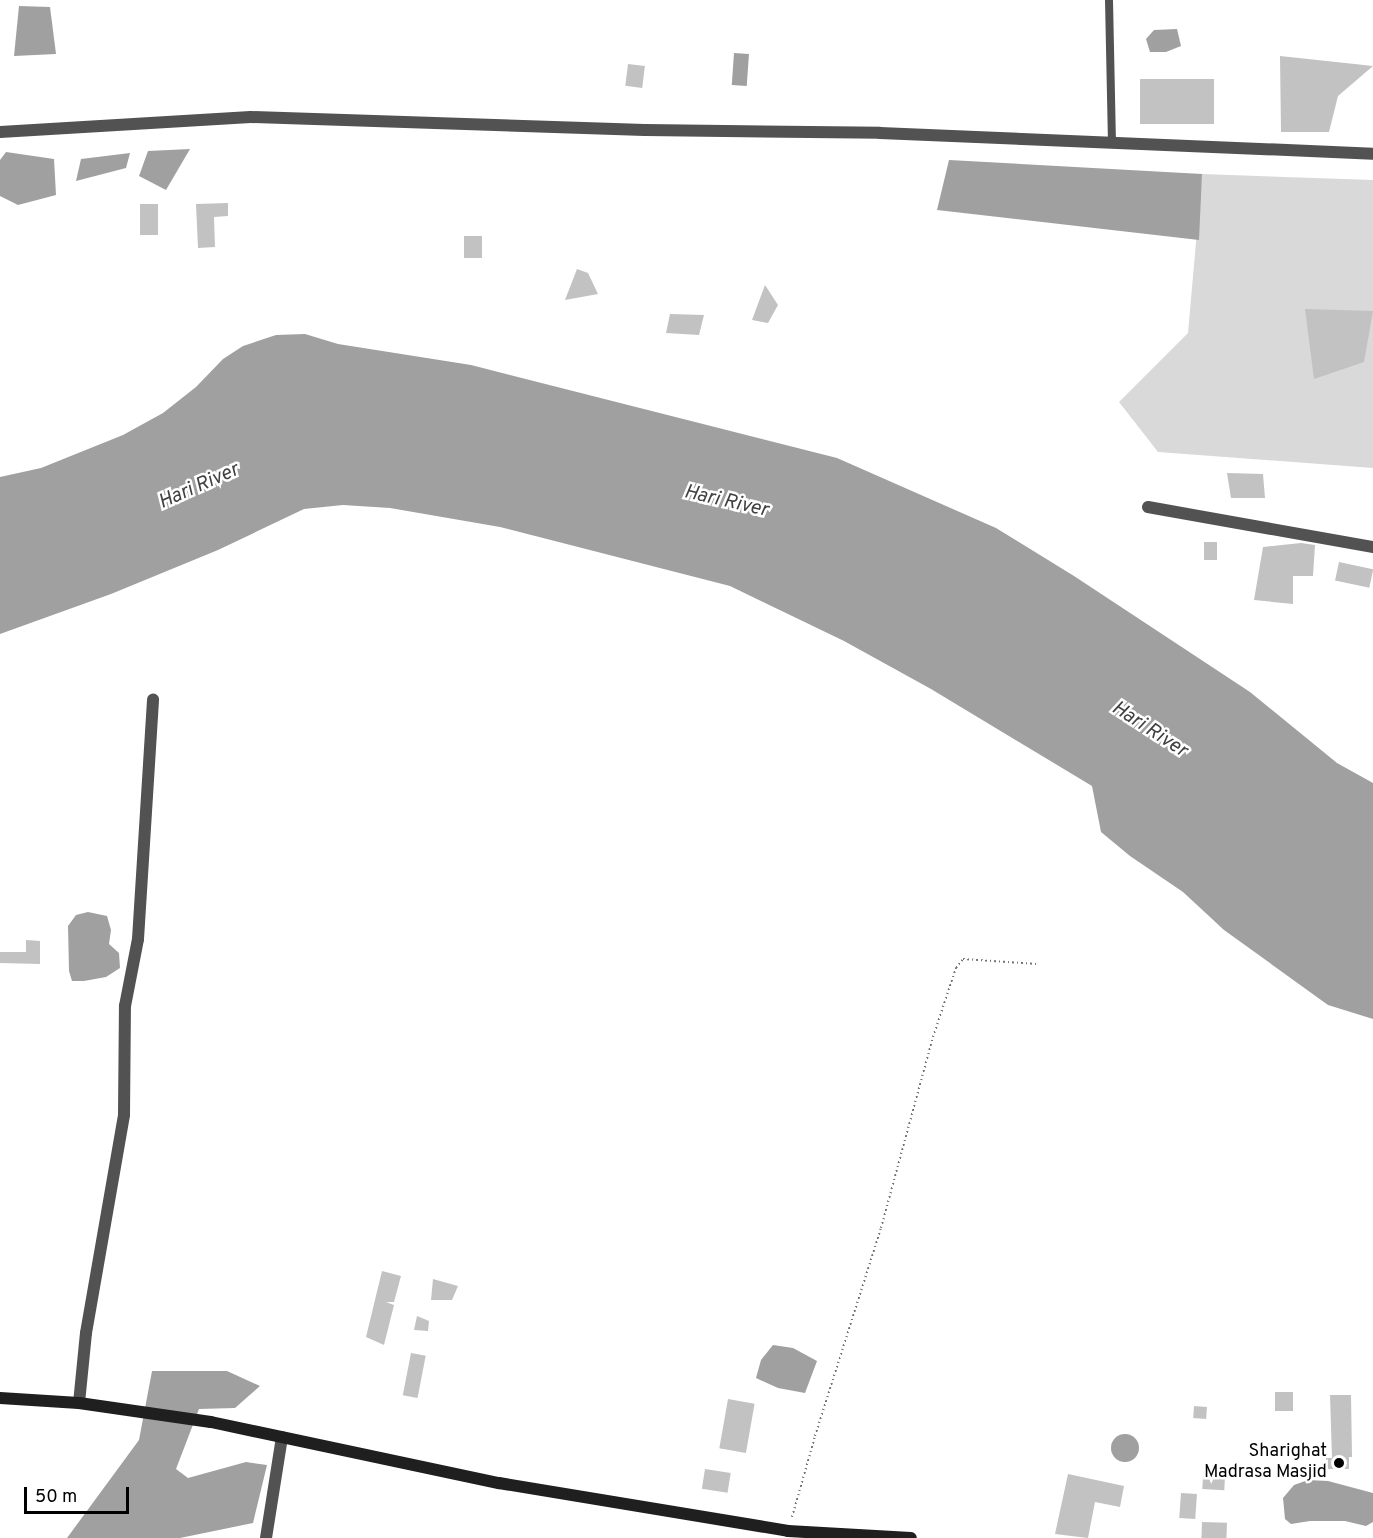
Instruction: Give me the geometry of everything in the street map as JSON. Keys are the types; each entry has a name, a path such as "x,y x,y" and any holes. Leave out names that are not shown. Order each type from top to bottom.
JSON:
{"main road":[{"path":"0,1398 79,1402 211,1422 499,1482 788,1532 910,1538"}],"street":[{"path":"0,132 251,117 633,130 880,133 1373,154"},
{"path":"1148,507 1373,547"},
{"path":"79,1402 86,1333 124,1114 125,1006 138,939 153,699"},
{"path":"266,1538 282,1437"}],"lane":[{"path":"1108,0 1112,143"}],"path":[{"path":"788,1532 815,1436 881,1228 933,1037 956,968 963,959 1037,964"}],"shaded area":[{"path":"1202,174 1373,180 1373,468 1158,452 1119,402 1188,333"}],"water":[{"path":"19,6 50,7 56,54 14,56"},
{"path":"1177,29 1181,46 1166,52 1150,52 1146,39 1154,30"},
{"path":"734,53 749,54 747,86 732,85"},
{"path":"190,149 166,190 139,176 148,151"},
{"path":"6,152 54,159 56,195 18,205 0,196 0,160"},
{"path":"130,153 126,168 76,181 81,159"},
{"path":"949,160 1202,174 1199,240 937,210"},
{"name":"Hari River","path":"305,334 338,344 471,365 837,458 996,528 1074,576 1250,692 1337,763 1373,783 1373,1019 1328,1005 1224,930 1183,892 1130,856 1101,832 1092,786 931,689 844,641 730,586 500,527 390,508 343,505 304,509 218,550 111,594 0,634 0,477 41,468 123,435 163,413 196,387 223,359 243,346 276,335"},
{"path":"88,912 107,916 111,930 109,944 119,953 120,968 106,977 72,981 69,971 68,926 76,915"},
{"path":"773,1345 793,1348 817,1361 805,1393 778,1388 756,1378 761,1360"},
{"path":"152,1371 227,1371 260,1386 235,1408 199,1409 176,1469 188,1478 246,1462 267,1465 253,1523 180,1538 67,1538 139,1440"},
{"path":"1125,1434 1135,1438 1139,1448 1135,1458 1125,1462 1115,1458 1111,1448 1115,1438"},
{"path":"1308,1480 1328,1481 1373,1493 1373,1522 1366,1526 1345,1521 1310,1521 1291,1524 1285,1519 1283,1498 1294,1485"}],"building":[{"path":"1280,56 1373,66 1338,96 1329,132 1281,132"},
{"path":"628,64 645,66 642,88 625,86"},
{"path":"1140,79 1214,79 1214,124 1140,124"},
{"path":"228,203 228,216 214,217 215,247 198,248 196,204"},
{"path":"140,204 158,204 158,235 140,235"},
{"path":"464,236 482,236 482,258 464,258"},
{"path":"577,269 588,273 598,294 565,300"},
{"path":"765,285 778,305 768,323 752,320"},
{"path":"1305,309 1373,311 1364,362 1314,379"},
{"path":"670,314 704,315 699,335 666,333"},
{"path":"1227,473 1263,474 1265,498 1231,498"},
{"path":"1204,542 1217,542 1217,560 1204,560"},
{"path":"1301,543 1315,545 1313,576 1293,576 1293,604 1254,600 1263,547"},
{"path":"1339,562 1373,569 1369,588 1335,581"},
{"path":"26,940 40,941 40,964 0,963 0,952 26,952"},
{"path":"382,1271 401,1276 394,1302 386,1302 394,1305 384,1345 366,1337"},
{"path":"433,1279 458,1286 452,1300 431,1300"},
{"path":"417,1316 429,1321 428,1331 414,1330"},
{"path":"411,1353 426,1356 418,1398 403,1395"},
{"path":"1275,1392 1293,1392 1293,1411 1275,1411"},
{"path":"1330,1395 1351,1395 1352,1457 1349,1457 1349,1469 1326,1469 1326,1458 1332,1458"},
{"path":"728,1399 755,1404 746,1453 719,1448"},
{"path":"1194,1406 1207,1407 1206,1419 1193,1418"},
{"path":"705,1469 731,1473 728,1493 702,1489"},
{"path":"1068,1474 1124,1486 1120,1507 1095,1502 1088,1538 1055,1534"},
{"path":"1203,1476 1225,1477 1224,1490 1202,1489"},
{"path":"1181,1493 1197,1494 1195,1519 1179,1518"},
{"path":"1202,1522 1227,1523 1226,1538 1201,1538"}],"place":[{"name":"Sharighat Madrasa Masjid","path":"1339,1463"}]}
